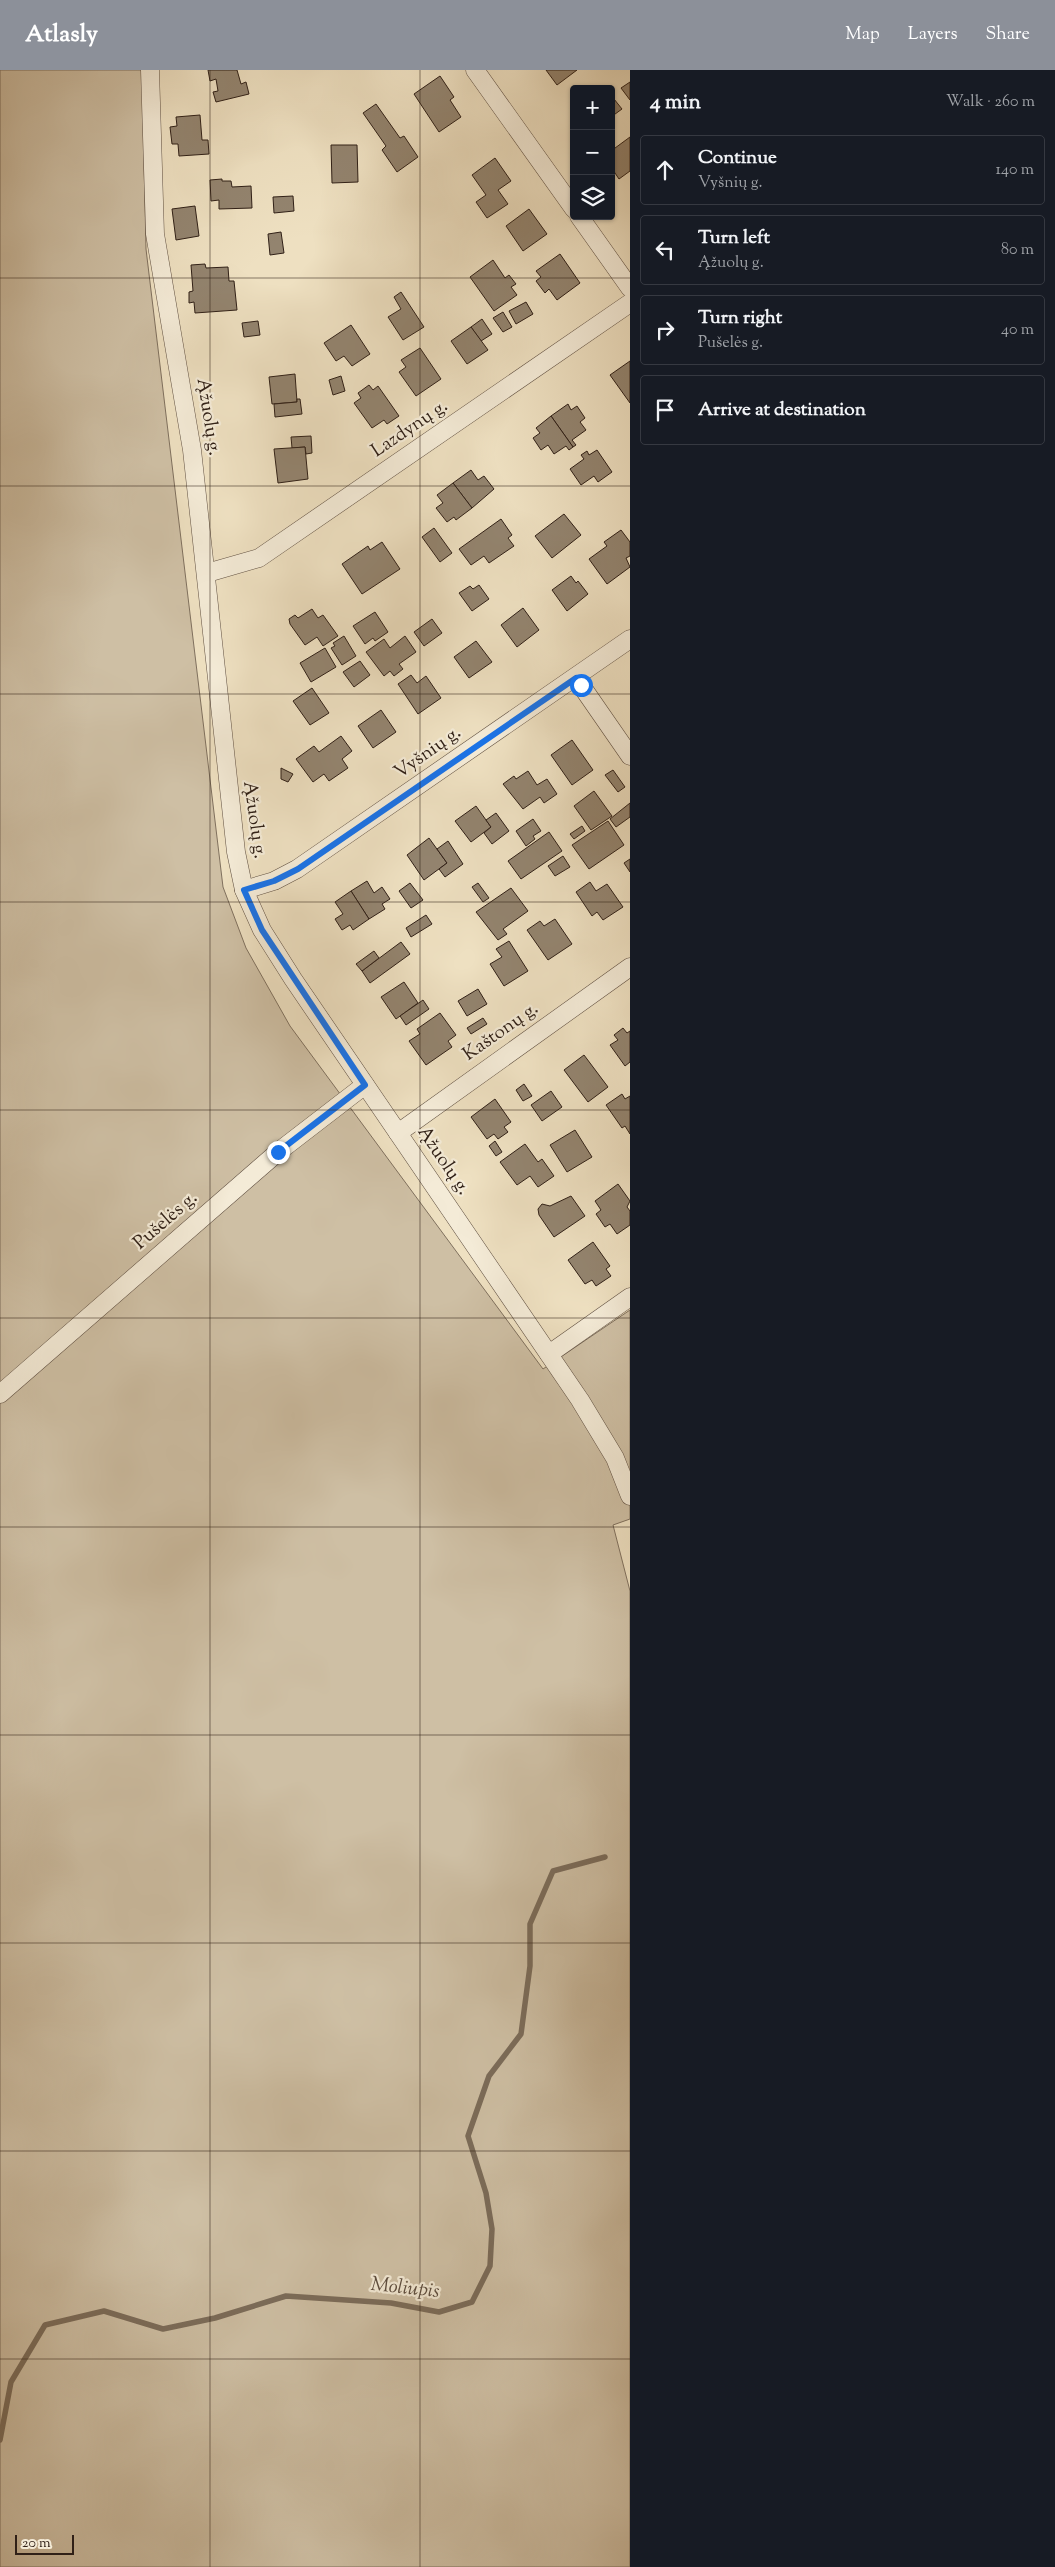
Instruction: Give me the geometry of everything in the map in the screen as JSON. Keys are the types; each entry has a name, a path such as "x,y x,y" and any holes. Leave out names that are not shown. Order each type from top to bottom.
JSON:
{"street":[{"name":"Ąžuolų g.","path":"150,70 155,234 192,450 207,573 228,790 236,852 244,890 262,930 365,1085 549,1354 615,1458 630,1496"},
{"path":"475,70 570,203"},
{"path":"582,220 630,288"},
{"name":"Lazdynų g.","path":"207,573 259,558 630,303"},
{"name":"Vyšnių g.","path":"244,890 274,881 298,869 630,639"},
{"path":"576,678 630,756"},
{"name":"Kaštonų g.","path":"398,1133 630,967"},
{"name":"Pušelės g.","path":"0,1394 278,1152 365,1085"},
{"path":"549,1354 630,1296"}],"shaded area":[{"path":"0,70 142,70 146,249 223,887 246,948 290,1026 543,1369 630,1310 630,1519 613,1525 630,1591 630,2567 0,2567"}],"building":[{"path":"208,70 237,70 241,84 246,82 249,94 216,102 213,92 218,91 216,79 210,81"},
{"path":"546,70 577,70 557,85"},
{"path":"440,76 454,97 450,100 461,117 439,132 414,94"},
{"path":"630,82 630,100 621,88"},
{"path":"615,100 622,109 615,114"},
{"path":"376,104 400,138 404,136 418,157 397,172 382,150 386,146 363,113"},
{"path":"200,115 202,140 208,140 209,154 179,156 178,144 172,144 170,127 177,126 176,117"},
{"path":"630,137 630,171 619,179 615,173 615,148"},
{"path":"331,145 357,145 358,182 332,183"},
{"path":"495,158 511,181 498,190 508,204 487,218 476,202 486,195 472,175"},
{"path":"222,179 222,181 231,181 232,187 251,186 252,208 219,209 219,200 211,201 210,180"},
{"path":"293,196 294,211 274,213 273,197"},
{"path":"195,206 199,236 176,240 172,209"},
{"path":"529,209 547,234 523,251 506,226"},
{"path":"281,232 284,253 270,255 268,234"},
{"path":"560,254 580,283 557,300 549,289 545,293 536,281 541,277 536,271"},
{"path":"493,260 505,278 509,275 516,284 511,287 517,295 494,311 470,277"},
{"path":"205,264 206,268 228,267 229,281 234,281 237,310 195,313 194,302 189,303 189,292 193,291 191,265"},
{"path":"401,292 424,327 403,340 388,317 401,309 394,297"},
{"path":"526,302 533,314 516,324 509,311"},
{"path":"503,312 512,327 503,332 493,318"},
{"path":"482,319 492,334 481,341 471,327"},
{"path":"258,321 260,335 244,337 242,323"},
{"path":"351,325 370,354 352,366 344,356 336,361 324,343"},
{"path":"471,327 488,350 467,364 451,341"},
{"path":"420,348 441,379 416,396 399,372 406,367 401,360"},
{"path":"630,361 630,403 610,375"},
{"path":"295,374 297,402 272,404 269,377"},
{"path":"341,376 345,391 333,395 329,380"},
{"path":"369,385 373,390 378,386 399,416 387,424 384,420 372,428 354,403 361,398 358,393"},
{"path":"297,399 300,399 302,414 275,417 274,404 297,402"},
{"path":"568,404 571,410 577,406 585,418 580,422 586,430 572,440 576,445 573,447 551,416"},
{"path":"551,416 573,447 569,450 566,446 554,454 548,445 541,450 533,438 540,433 536,428"},
{"path":"311,436 312,453 306,454 305,447 292,448 291,437"},
{"path":"305,447 308,479 278,483 274,449"},
{"path":"597,450 612,472 598,482 594,476 581,485 570,469 584,459 581,455 587,451 589,455"},
{"path":"471,470 478,480 484,476 494,489 472,508 453,483"},
{"path":"453,483 472,508 456,520 454,517 447,522 436,508 443,503 437,495"},
{"path":"564,514 581,535 552,558 535,536"},
{"path":"501,519 512,535 508,538 514,546 489,563 484,556 471,565 459,549"},
{"path":"434,528 452,553 440,562 422,537"},
{"path":"621,530 630,542 630,556 626,558 630,567 607,584 589,559 607,546 604,542"},
{"path":"382,542 400,569 362,594 342,564 368,546 370,550"},
{"path":"571,576 576,583 578,581 588,594 567,611 552,590"},
{"path":"479,585 489,599 472,611 459,593 470,586 473,589"},
{"path":"523,608 539,630 517,647 501,625"},
{"path":"312,609 318,618 323,615 338,636 323,646 317,637 305,645 290,624 289,619 295,615 298,618"},
{"path":"375,612 388,632 375,641 373,638 365,644 353,626"},
{"path":"432,619 442,633 424,646 414,632"},
{"path":"344,636 356,656 342,665 331,648 335,646 333,643"},
{"path":"405,636 416,652 399,664 403,669 394,676 390,671 384,676 366,652 384,639 390,648"},
{"path":"476,641 492,662 469,678 454,657"},
{"path":"325,648 336,667 311,682 300,663"},
{"path":"360,661 370,675 354,687 343,672"},
{"path":"411,675 417,683 426,676 441,698 418,714 398,684"},
{"path":"312,688 329,713 310,725 293,701"},
{"path":"381,710 396,732 373,748 358,726"},
{"path":"341,736 352,751 342,759 348,768 329,781 324,774 313,782 296,759 314,746 319,752"},
{"path":"572,740 593,770 572,785 551,755"},
{"path":"281,768 293,774 288,782 281,779"},
{"path":"613,770 625,787 618,792 605,775"},
{"path":"528,771 537,785 547,779 557,794 544,803 540,797 523,809 503,784 514,776 516,779"},
{"path":"594,791 612,816 591,830 574,806"},
{"path":"630,803 630,817 616,827 610,819"},
{"path":"476,806 491,827 471,842 455,821"},
{"path":"496,813 509,831 492,844 484,833 491,827 486,820"},
{"path":"533,819 541,831 533,836 535,839 526,846 516,831"},
{"path":"608,821 624,845 589,869 572,845"},
{"path":"582,826 585,831 574,839 570,834"},
{"path":"549,832 562,851 521,879 508,861"},
{"path":"429,838 447,863 424,880 407,855"},
{"path":"448,841 463,864 445,877 439,869 447,863 437,849"},
{"path":"563,856 570,867 555,876 548,866"},
{"path":"630,859 630,872 624,863"},
{"path":"367,881 374,893 382,887 390,899 382,904 385,909 369,919 351,891"},
{"path":"590,882 596,891 607,884 623,907 603,920 597,912 592,916 576,892"},
{"path":"410,883 423,900 411,908 399,891"},
{"path":"478,883 489,898 483,902 472,887"},
{"path":"511,888 528,911 503,929 507,934 498,940 476,912"},
{"path":"351,891 369,919 353,930 350,925 342,930 335,919 343,914 335,902"},
{"path":"426,915 432,924 411,937 406,928"},
{"path":"555,919 572,944 548,960 527,930 540,921 544,926"},
{"path":"509,941 528,971 504,986 490,964 502,957 496,949"},
{"path":"401,942 410,954 370,983 362,971"},
{"path":"374,951 379,958 362,971 356,964"},
{"path":"404,982 418,1003 396,1019 381,997"},
{"path":"478,989 487,1004 467,1016 458,1001"},
{"path":"423,1000 429,1009 406,1025 400,1016"},
{"path":"440,1013 456,1035 448,1041 452,1047 426,1065 409,1041 420,1034 417,1029"},
{"path":"483,1018 487,1024 471,1034 467,1028"},
{"path":"623,1028 627,1033 630,1031 630,1062 625,1066 610,1045 618,1040 614,1035"},
{"path":"584,1055 608,1087 588,1102 564,1070"},
{"path":"524,1084 532,1096 523,1101 516,1090"},
{"path":"551,1091 562,1107 542,1121 531,1105"},
{"path":"622,1094 625,1099 630,1096 630,1134 625,1126 622,1128 606,1105"},
{"path":"495,1099 511,1122 504,1127 508,1132 498,1139 494,1134 487,1139 471,1117"},
{"path":"575,1130 592,1157 567,1172 550,1145"},
{"path":"495,1141 502,1152 496,1156 489,1146"},
{"path":"525,1144 538,1162 542,1159 554,1176 538,1187 530,1176 517,1185 500,1162"},
{"path":"618,1184 630,1201 627,1207 630,1211 630,1225 617,1234 610,1224 605,1227 596,1214 601,1210 595,1201"},
{"path":"571,1196 585,1216 554,1237 539,1215 538,1209 542,1204 550,1206"},
{"path":"593,1242 610,1266 606,1269 611,1276 596,1286 592,1280 585,1284 568,1260"}],"waterway":[{"name":"Moliupis","path":"0,2440 11,2382 45,2325 104,2311 163,2329 215,2318 286,2296 391,2303 439,2312 472,2302 490,2266 492,2229 486,2193 468,2136 489,2076 521,2034 530,1966 530,1924 553,1871 605,1857"}],"route":[{"path":"278,1152 365,1085 262,930 244,890 274,881 298,869 576,678 581,685"}]}
